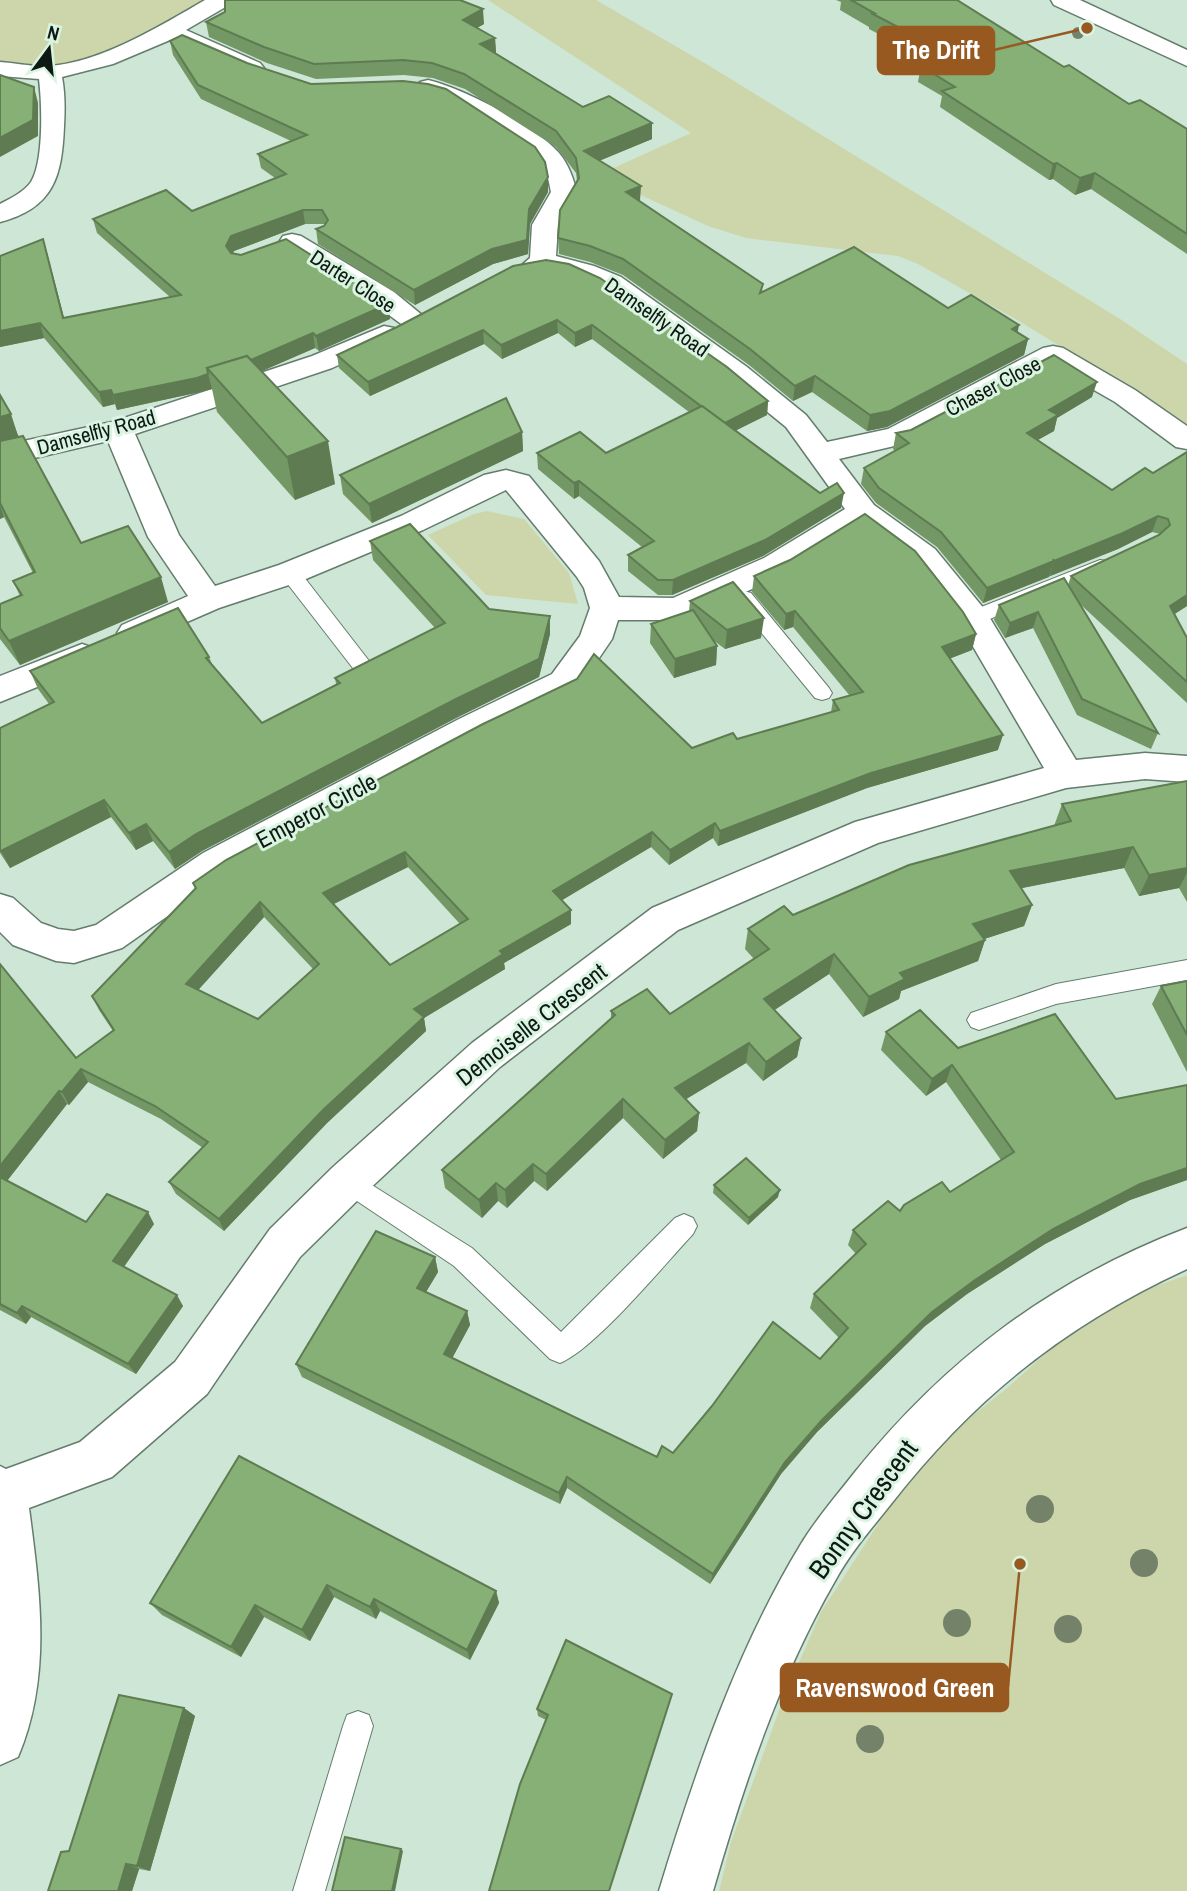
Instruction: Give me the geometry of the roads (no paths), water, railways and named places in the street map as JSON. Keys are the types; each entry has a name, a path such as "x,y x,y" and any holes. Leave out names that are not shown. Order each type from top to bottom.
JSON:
{"street":[{"path":"0,69 52,81 170,31 221,0"},
{"path":"1062,0 1187,59"},
{"path":"170,31 269,74"},
{"path":"0,214 17,206 39,189 51,170 52,81"},
{"path":"404,85 433,88 456,96 546,154 561,175 564,192 544,222 540,241 544,263"},
{"path":"0,186 51,170"},
{"name":"Darter Close","path":"322,230 280,246 384,298 425,314"},
{"name":"Damselfly Road","path":"512,269 544,263 592,273 611,282 737,373 796,421 822,453 863,513 924,557 973,618 1066,775"},
{"name":"Damselfly Road","path":"0,456 118,429 322,362 425,314"},
{"name":"Chaser Close","path":"822,453 897,436 1053,354 1125,396 1187,440"},
{"path":"118,429 164,537 208,600"},
{"path":"0,690 208,600 290,573 412,523 495,482 506,480 518,483 588,569 600,588 606,608 677,609 775,566 863,513"},
{"name":"Emperor Circle","path":"0,909 27,934 56,945 74,947 108,937 216,863 471,728 564,683 595,639 606,608"},
{"name":"Demoiselle Crescent","path":"2,1492 95,1460 191,1378 285,1243 348,1181 486,1055 665,919 868,832 1066,775 1145,766 1187,769"},
{"name":"Bonny Crescent","path":"686,1891 758,1682 819,1560 900,1452 981,1369 1056,1313 1131,1271 1187,1248"},
{"path":"0,1738 7,1718 17,1623 2,1492"}],"lane":[{"path":"973,618 1113,561"},
{"path":"290,573 366,671"},
{"path":"733,585 822,693"},
{"path":"979,1020 1056,993 1187,970"},
{"path":"348,1181 463,1257 561,1350 586,1328 684,1226"},
{"path":"309,1891 358,1726"}],"place":[{"name":"The Drift","path":"1087,28"},
{"name":"Ravenswood Green","path":"1020,1564"}]}
